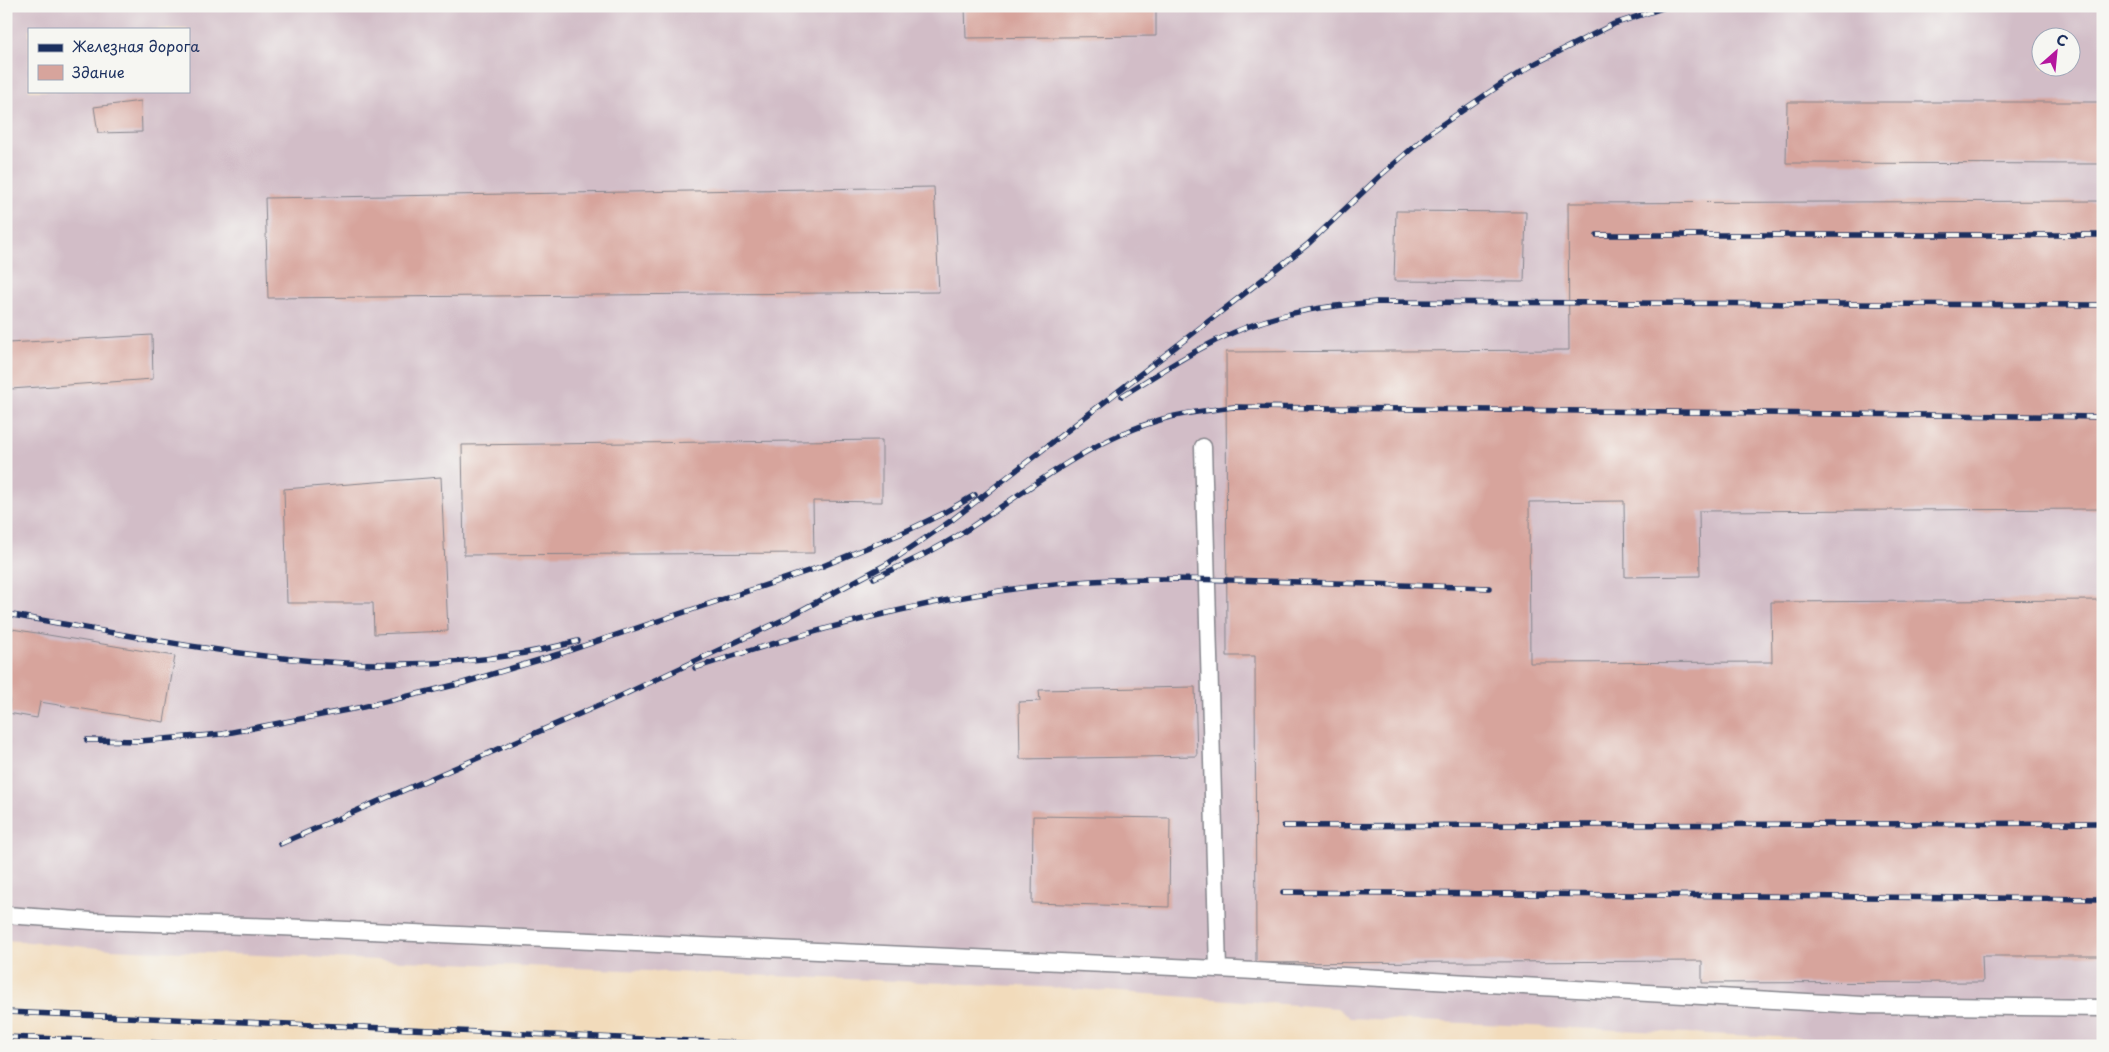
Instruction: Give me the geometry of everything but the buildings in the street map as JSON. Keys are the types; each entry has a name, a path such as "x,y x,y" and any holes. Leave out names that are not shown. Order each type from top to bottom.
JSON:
{"lane":[{"path":"1203,447 1218,969"},
{"path":"6,915 92,921 300,928 1218,969 1862,1005 2103,1008"}],"shaded area":[{"path":"6,6 2103,6 2103,1046 1955,1045 1350,1018 1337,1008 1066,988 110,949 6,940"}],"railway":[{"path":"280,844 623,695 785,619 887,564 952,520 1307,245 1381,175 1431,132 1536,63 1614,24 1669,6"},
{"path":"1597,235 2103,235"},
{"path":"1122,396 1209,344 1245,328 1292,313 1362,303 2103,305"},
{"path":"874,578 954,538 1084,453 1136,428 1163,419 1207,410 1234,407 2103,417"},
{"path":"87,740 140,741 222,734 363,707 463,683 559,654 823,566 900,534 942,514 975,495"},
{"path":"695,668 784,640 877,615 972,596 1065,583 1139,579 1188,579 1489,588"},
{"path":"6,614 220,650 292,659 363,664 435,663 507,656 578,641"},
{"path":"1284,826 2103,823"},
{"path":"1283,892 2103,899"},
{"path":"6,1012 811,1046"},
{"path":"6,1037 242,1046"}]}
